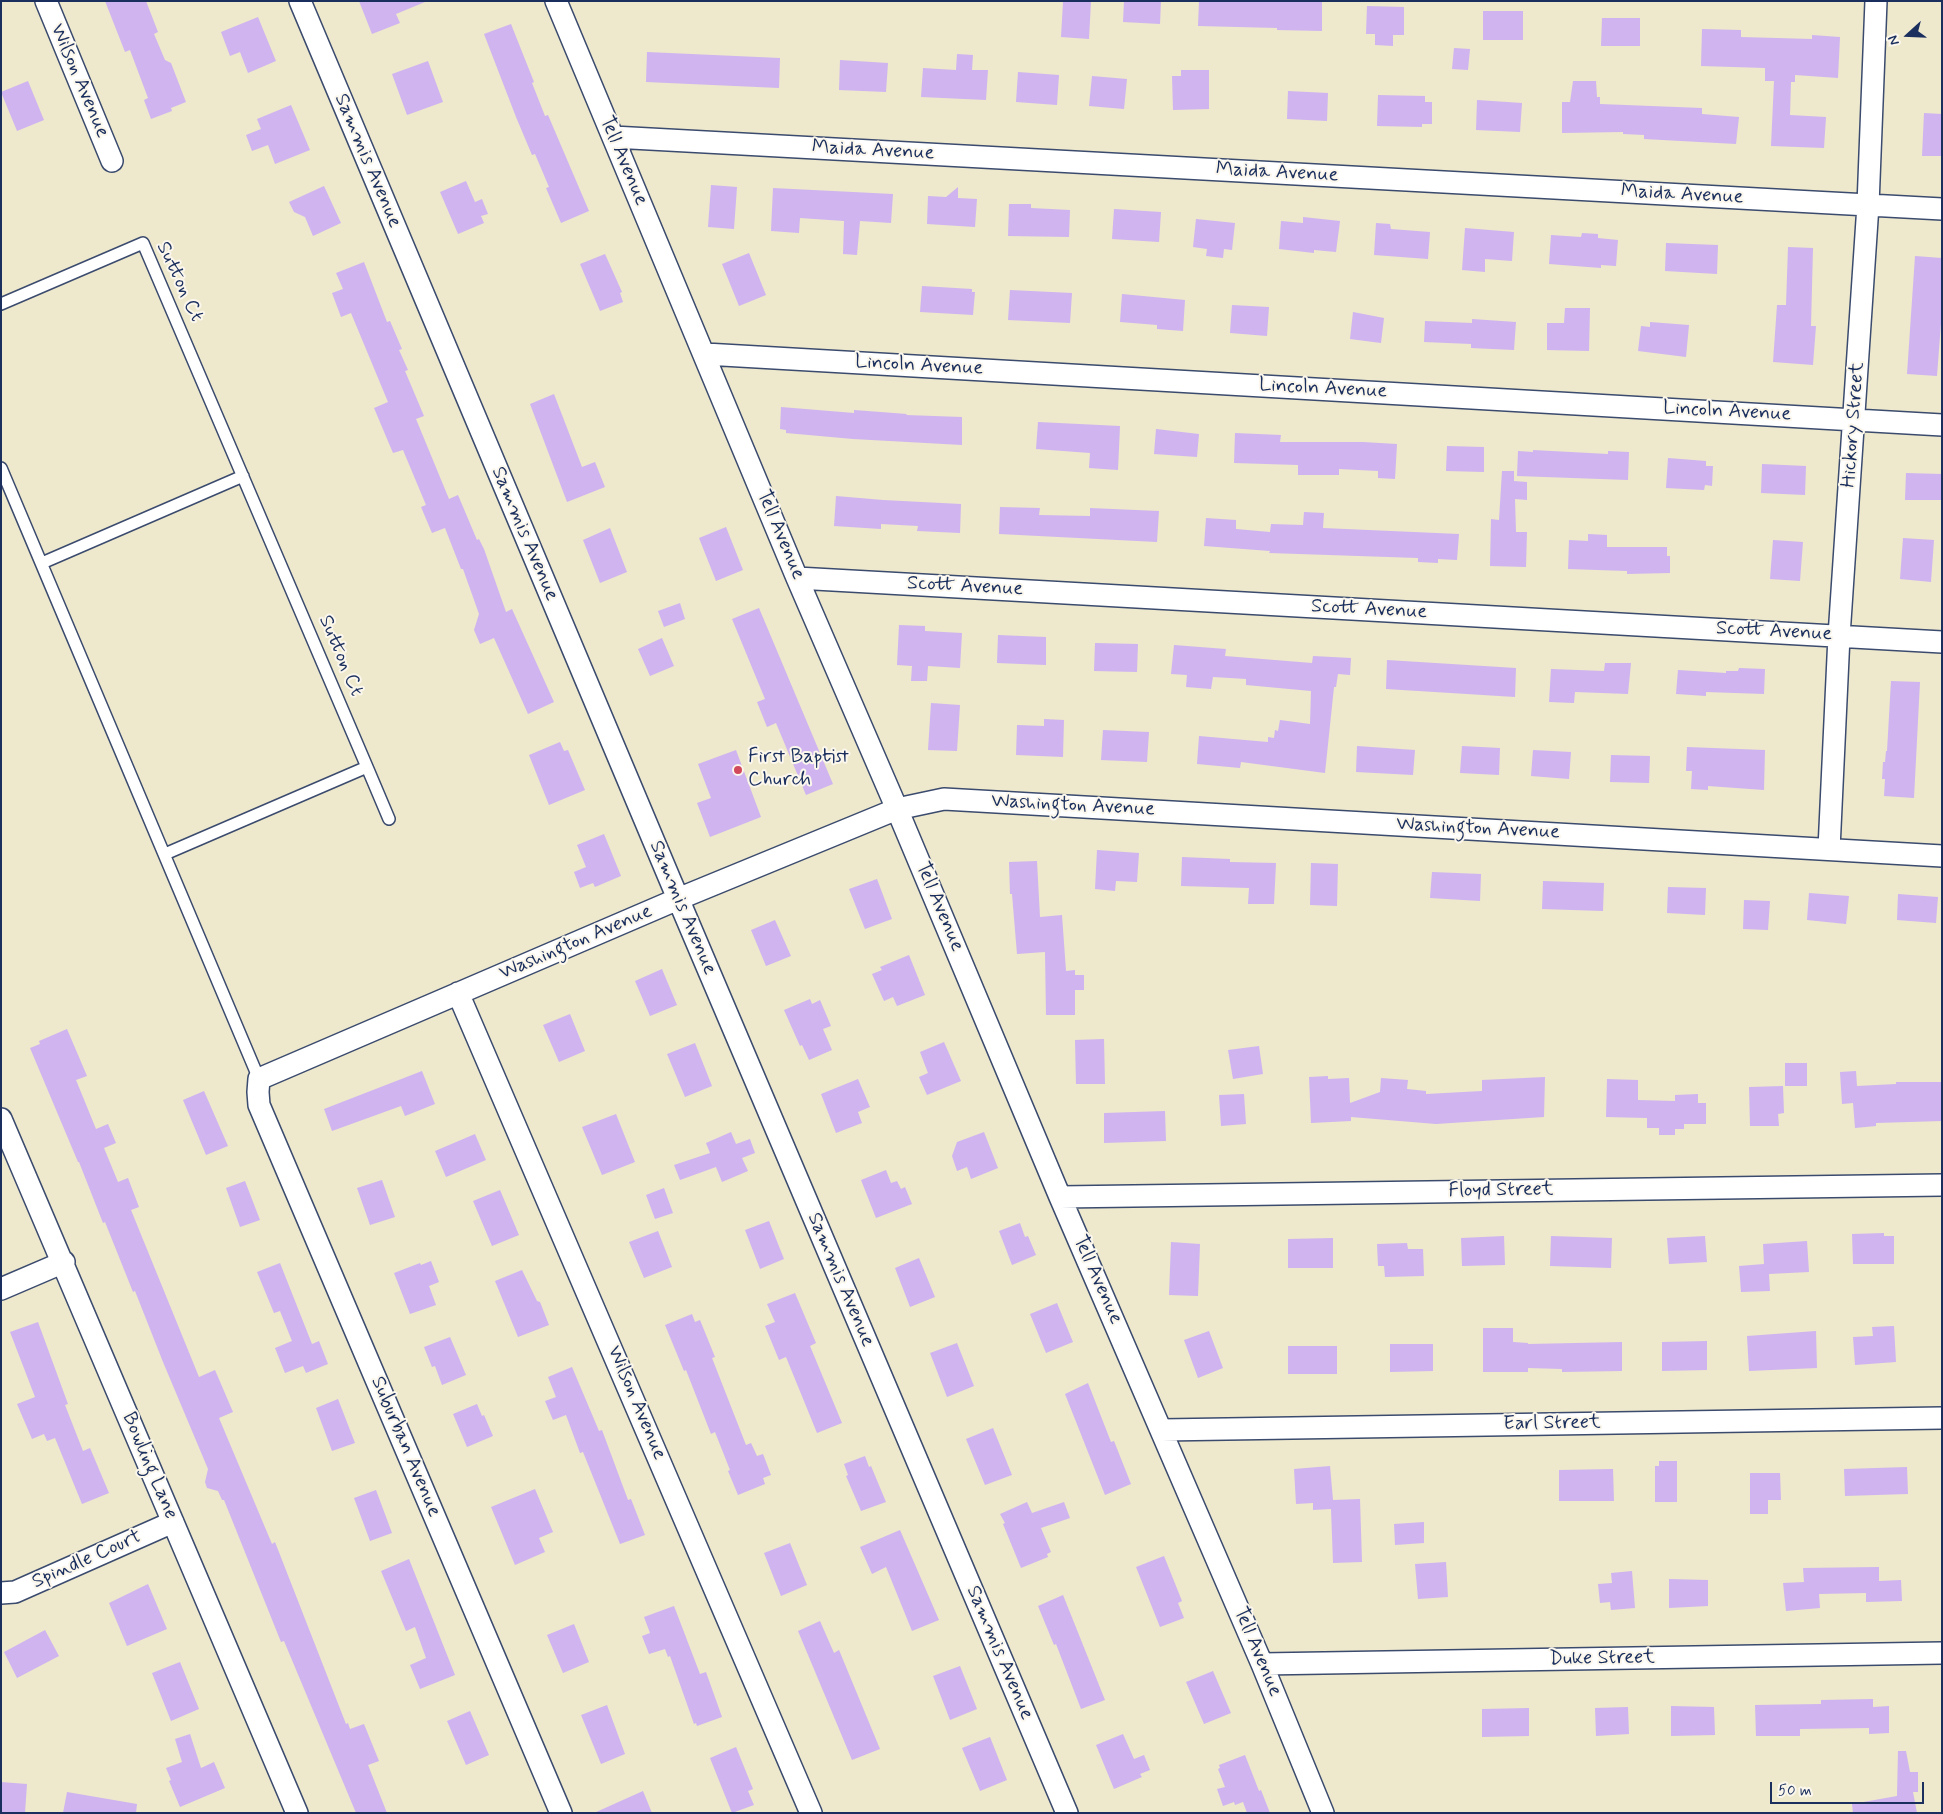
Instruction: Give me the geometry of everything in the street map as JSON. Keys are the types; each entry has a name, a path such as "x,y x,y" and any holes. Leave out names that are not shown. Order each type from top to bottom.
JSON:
{"street":[{"name":"Wilson Avenue","path":"46,1 112,160"},
{"name":"Sammis Avenue","path":"300,1 678,899 1067,1813"},
{"name":"Tell Avenue","path":"556,1 797,578 898,809 1060,1197 1262,1664 1323,1813"},
{"name":"Hickory Street","path":"1829,849 1839,636 1868,204 1876,1"},
{"name":"Maida Avenue","path":"613,137 1942,209"},
{"name":"Lincoln Avenue","path":"704,354 1942,425"},
{"name":"Scott Avenue","path":"797,578 1942,642"},
{"name":"Washington Avenue","path":"259,1079 678,899 898,809 944,799 1942,856"},
{"name":"Wilson Avenue","path":"458,993 812,1813"},
{"name":"Suburban Avenue","path":"259,1079 259,1105 561,1813"},
{"name":"Bowling Lane","path":"1,1119 64,1262 296,1813"},
{"name":"Floyd Street","path":"1060,1197 1942,1185"},
{"path":"1,1289 64,1262"},
{"name":"Earl Street","path":"1162,1430 1942,1418"},
{"name":"Spindle Court","path":"1,1593 15,1592 172,1522"},
{"name":"Duke Street","path":"1262,1664 1942,1653"}],"lane":[{"name":"Sutton Ct","path":"1,304 143,243 389,819"},
{"path":"1,468 259,1079"},
{"path":"42,564 243,476"},
{"path":"165,854 367,767"}],"building":[{"path":"105,1 146,1 158,32 154,34 165,60 171,63 186,102 171,108 172,111 151,119 144,100 148,98 130,50 125,52"},
{"path":"359,1 425,2 396,14 400,23 372,34"},
{"path":"1091,1 1089,39 1061,37 1063,2"},
{"path":"1124,1 1161,1 1160,24 1123,22"},
{"path":"1199,1 1322,1 1322,31 1198,26"},
{"path":"1367,6 1404,7 1404,35 1393,35 1393,46 1375,45 1375,34 1366,34"},
{"path":"1483,11 1523,11 1523,40 1483,40"},
{"path":"258,17 276,61 248,73 240,52 230,56 221,32"},
{"path":"1602,18 1640,18 1640,46 1601,46"},
{"path":"511,24 545,116 548,115 589,211 561,223 546,188 549,187 535,154 532,155 484,34"},
{"path":"1702,29 1741,30 1741,37 1812,39 1812,35 1840,37 1838,78 1795,75 1795,82 1791,82 1790,115 1826,117 1824,148 1771,146 1774,81 1765,81 1765,68 1701,66"},
{"path":"1454,48 1470,49 1468,70 1452,69"},
{"path":"647,52 780,58 779,88 646,82"},
{"path":"957,54 973,55 972,70 988,70 986,100 921,97 923,68 956,70"},
{"path":"840,60 888,63 886,92 839,90"},
{"path":"428,61 443,102 407,115 392,74"},
{"path":"1181,70 1209,70 1209,109 1173,110 1172,76 1181,76"},
{"path":"1018,72 1059,75 1057,105 1016,102"},
{"path":"1092,76 1127,79 1124,109 1089,106"},
{"path":"28,81 44,120 17,131 1,92"},
{"path":"1573,81 1596,81 1597,97 1600,97 1600,104 1702,108 1702,114 1739,117 1736,144 1644,139 1644,135 1623,134 1623,132 1562,133 1562,102 1570,102"},
{"path":"1288,91 1328,93 1327,121 1287,119"},
{"path":"1378,95 1425,96 1425,102 1432,102 1432,124 1422,124 1422,127 1377,126"},
{"path":"1477,100 1522,103 1520,132 1476,130"},
{"path":"291,105 310,150 275,164 268,145 252,151 246,135 261,129 257,119"},
{"path":"1924,113 1942,114 1942,156 1922,156"},
{"path":"466,181 475,202 482,199 488,214 481,216 484,223 458,234 440,192"},
{"path":"711,185 737,187 734,229 708,227"},
{"path":"324,186 341,223 313,236 305,217 294,212 289,202"},
{"path":"958,187 958,198 977,199 975,227 927,224 928,196 946,197"},
{"path":"773,188 893,194 891,223 860,221 857,255 843,254 844,221 800,218 799,233 771,231"},
{"path":"1009,204 1031,204 1031,208 1070,210 1069,237 1008,236"},
{"path":"1114,209 1161,212 1159,242 1112,239"},
{"path":"1303,217 1340,221 1336,252 1314,250 1314,253 1279,249 1281,221 1303,223"},
{"path":"1196,219 1235,223 1232,250 1224,249 1223,258 1206,256 1207,249 1193,247"},
{"path":"1376,223 1390,224 1391,229 1430,232 1428,259 1374,255"},
{"path":"1465,228 1514,232 1512,261 1485,259 1485,272 1462,270"},
{"path":"1582,233 1598,234 1598,238 1618,240 1616,266 1601,265 1601,268 1549,264 1551,235 1581,237"},
{"path":"1666,243 1718,245 1717,274 1665,271"},
{"path":"1788,247 1813,248 1811,326 1816,326 1813,365 1773,362 1777,305 1786,305"},
{"path":"749,253 766,295 739,306 722,264"},
{"path":"605,254 622,292 620,293 623,302 600,311 580,264"},
{"path":"1915,256 1942,258 1942,310 1937,376 1907,374"},
{"path":"364,262 387,322 390,321 402,349 399,350 408,370 405,371 424,416 416,419 449,499 458,495 477,540 479,539 484,549 506,612 512,609 554,702 528,714 494,638 480,644 474,630 479,614 463,569 461,569 445,528 432,533 421,507 426,505 403,450 393,453 374,408 388,402 351,313 341,317 332,293 343,289 336,273"},
{"path":"922,286 972,289 972,292 975,292 973,315 920,312"},
{"path":"1010,290 1072,293 1070,323 1008,320"},
{"path":"1122,294 1185,300 1183,331 1157,329 1157,325 1120,322"},
{"path":"1232,305 1269,307 1267,336 1230,333"},
{"path":"1565,308 1590,308 1589,351 1547,350 1547,323 1564,323"},
{"path":"1353,312 1384,318 1381,343 1350,339"},
{"path":"1472,319 1516,322 1514,350 1471,348 1471,344 1424,342 1425,321 1472,323"},
{"path":"1650,322 1689,325 1686,357 1638,351 1641,326 1650,327"},
{"path":"554,394 582,467 595,462 605,487 567,502 530,404"},
{"path":"781,407 854,413 854,410 906,415 962,417 962,445 786,433 786,430 780,429"},
{"path":"1038,422 1120,426 1118,470 1089,468 1090,453 1036,449"},
{"path":"1156,429 1199,434 1197,457 1154,454"},
{"path":"1235,433 1281,435 1280,442 1397,444 1395,479 1378,478 1378,471 1339,469 1339,475 1298,475 1298,465 1234,463"},
{"path":"1447,446 1484,447 1484,472 1446,471"},
{"path":"1533,450 1608,454 1608,451 1629,452 1628,480 1517,476 1518,451 1533,452"},
{"path":"1668,458 1706,461 1706,466 1713,466 1712,486 1705,485 1704,490 1666,488"},
{"path":"1762,464 1806,466 1805,495 1761,493"},
{"path":"1502,471 1514,471 1514,481 1527,482 1527,500 1515,499 1516,532 1527,532 1526,567 1490,566 1491,519 1499,520"},
{"path":"1906,473 1942,474 1942,500 1905,500"},
{"path":"836,496 961,504 960,533 917,531 918,526 881,524 881,529 834,526"},
{"path":"1000,507 1040,508 1039,515 1090,516 1090,508 1159,511 1157,542 999,534"},
{"path":"1304,512 1324,513 1323,528 1459,534 1457,560 1438,559 1438,563 1418,562 1418,558 1269,553 1270,551 1204,546 1206,518 1236,520 1236,529 1270,532 1271,524 1303,525"},
{"path":"726,527 743,570 716,581 699,538"},
{"path":"610,528 627,572 600,583 583,540"},
{"path":"1588,534 1607,535 1607,547 1667,547 1667,556 1670,556 1670,573 1627,574 1627,571 1568,569 1569,540 1588,541"},
{"path":"1903,538 1934,540 1931,582 1900,579"},
{"path":"1773,540 1803,542 1800,581 1770,579"},
{"path":"680,603 685,619 664,627 658,611"},
{"path":"759,608 833,784 806,795 776,723 767,727 757,702 765,699 732,619"},
{"path":"899,625 925,626 925,631 962,633 960,668 928,666 927,681 911,681 912,666 897,665"},
{"path":"998,635 1046,637 1046,665 997,663"},
{"path":"662,638 674,666 650,676 638,649"},
{"path":"1095,643 1138,644 1137,672 1094,671"},
{"path":"1174,645 1226,649 1225,656 1312,663 1313,656 1351,658 1350,675 1338,674 1336,687 1334,687 1325,773 1241,762 1240,768 1197,764 1199,736 1268,742 1268,737 1274,738 1275,730 1278,731 1280,720 1310,724 1311,691 1246,685 1246,679 1213,677 1211,689 1186,687 1187,675 1171,674"},
{"path":"1387,660 1516,668 1515,697 1386,689"},
{"path":"1605,663 1631,663 1628,694 1575,692 1574,703 1549,702 1551,669 1604,671"},
{"path":"1739,668 1765,669 1764,694 1706,692 1706,696 1676,694 1678,670 1726,673 1726,671 1738,671"},
{"path":"1891,681 1920,682 1914,798 1884,796 1883,762 1885,762 1887,751"},
{"path":"931,703 960,705 957,751 928,750"},
{"path":"1044,719 1064,720 1063,757 1016,755 1017,725 1044,726"},
{"path":"1103,730 1149,732 1147,762 1101,760"},
{"path":"560,742 564,751 568,750 585,790 549,805 529,755"},
{"path":"1357,746 1415,750 1413,775 1356,772"},
{"path":"1462,746 1500,748 1499,775 1460,773"},
{"path":"1687,747 1765,750 1764,790 1708,786 1708,790 1691,789 1692,771 1686,771"},
{"path":"736,750 761,817 710,837 697,803 711,798 698,764"},
{"path":"1533,750 1571,752 1569,779 1531,776"},
{"path":"1611,755 1650,756 1649,783 1610,782"},
{"path":"604,834 621,876 595,887 593,883 580,888 574,872 586,867 577,845"},
{"path":"1097,850 1139,853 1137,882 1116,881 1115,891 1095,889"},
{"path":"1182,857 1230,859 1230,862 1276,863 1274,904 1248,904 1249,888 1181,886"},
{"path":"1037,861 1040,917 1062,915 1066,971 1075,970 1075,975 1084,975 1084,990 1075,990 1075,1015 1046,1015 1045,952 1017,954 1012,894 1010,894 1009,862"},
{"path":"1311,863 1338,864 1337,906 1310,905"},
{"path":"1432,872 1481,874 1480,901 1430,898"},
{"path":"877,879 892,919 865,929 849,889"},
{"path":"1543,881 1604,883 1603,911 1542,909"},
{"path":"1668,887 1706,888 1705,915 1667,913"},
{"path":"1809,893 1849,896 1846,924 1807,920"},
{"path":"1898,894 1938,897 1936,923 1897,920"},
{"path":"1744,900 1770,901 1768,930 1743,929"},
{"path":"775,920 791,956 766,966 751,930"},
{"path":"909,955 925,995 897,1006 893,997 884,1001 872,974 882,970 880,967"},
{"path":"662,969 677,1005 650,1016 635,981"},
{"path":"810,999 812,1004 820,1000 831,1026 823,1029 832,1050 809,1060 802,1045 800,1046 784,1010"},
{"path":"570,1014 585,1051 559,1062 543,1025"},
{"path":"67,1029 87,1076 76,1080 96,1129 108,1124 116,1143 104,1148 118,1182 128,1178 139,1207 131,1210 199,1377 215,1370 233,1412 219,1418 272,1544 275,1542 346,1724 348,1723 350,1729 364,1724 379,1761 368,1765 387,1813 356,1813 284,1641 281,1642 224,1500 222,1500 218,1491 207,1488 205,1482 208,1469 135,1291 133,1292 105,1222 103,1223 30,1048 40,1044 39,1041"},
{"path":"1104,1039 1105,1084 1076,1084 1075,1040"},
{"path":"944,1042 961,1081 927,1095 919,1077 928,1073 920,1052"},
{"path":"695,1043 712,1086 685,1097 667,1054"},
{"path":"1259,1046 1263,1074 1233,1079 1228,1050"},
{"path":"1785,1063 1807,1063 1807,1086 1785,1086"},
{"path":"422,1071 435,1104 405,1116 401,1106 332,1131 324,1109"},
{"path":"1856,1071 1857,1086 1896,1084 1896,1082 1942,1082 1942,1121 1876,1123 1876,1126 1855,1128 1853,1103 1842,1104 1840,1072"},
{"path":"1328,1076 1328,1079 1349,1078 1350,1103 1380,1092 1381,1078 1408,1080 1407,1089 1426,1091 1426,1094 1482,1091 1482,1080 1545,1077 1544,1117 1436,1124 1351,1117 1351,1121 1311,1123 1309,1077"},
{"path":"858,1079 870,1107 858,1112 862,1123 836,1133 821,1094"},
{"path":"1607,1079 1638,1080 1638,1100 1675,1101 1675,1095 1698,1094 1698,1103 1706,1103 1706,1124 1684,1124 1684,1129 1675,1129 1675,1135 1659,1135 1659,1128 1647,1128 1647,1118 1606,1117"},
{"path":"1783,1086 1784,1113 1778,1114 1779,1126 1750,1126 1749,1087"},
{"path":"204,1091 228,1146 206,1155 183,1100"},
{"path":"1244,1094 1246,1124 1221,1126 1219,1095"},
{"path":"1165,1111 1166,1141 1104,1143 1104,1113"},
{"path":"616,1114 635,1162 602,1175 582,1127"},
{"path":"731,1132 736,1144 750,1139 755,1153 742,1158 748,1171 722,1182 716,1167 680,1180 674,1165 710,1153 706,1143"},
{"path":"984,1132 998,1168 971,1179 967,1167 957,1171 952,1156 957,1142"},
{"path":"475,1134 486,1160 446,1177 435,1151"},
{"path":"886,1170 891,1183 897,1181 901,1189 905,1187 912,1204 876,1218 861,1180"},
{"path":"382,1180 395,1217 370,1225 357,1188"},
{"path":"245,1181 260,1220 240,1227 226,1188"},
{"path":"664,1188 673,1213 655,1219 646,1195"},
{"path":"500,1190 519,1235 492,1246 473,1201"},
{"path":"769,1221 784,1259 760,1269 745,1230"},
{"path":"1020,1223 1025,1237 1028,1236 1036,1255 1012,1265 999,1231"},
{"path":"658,1231 672,1267 644,1278 629,1242"},
{"path":"1884,1233 1884,1236 1894,1236 1894,1264 1853,1264 1852,1234"},
{"path":"1504,1236 1505,1265 1462,1266 1461,1238"},
{"path":"1551,1236 1612,1238 1611,1268 1550,1266"},
{"path":"1705,1236 1707,1262 1669,1264 1667,1238"},
{"path":"1333,1238 1333,1268 1288,1268 1288,1239"},
{"path":"1807,1241 1809,1272 1769,1274 1770,1291 1741,1292 1739,1266 1764,1264 1763,1244"},
{"path":"1171,1242 1200,1244 1198,1296 1169,1295"},
{"path":"1407,1243 1408,1249 1423,1249 1424,1276 1385,1277 1384,1266 1378,1266 1377,1244"},
{"path":"919,1258 935,1297 910,1307 895,1268"},
{"path":"431,1261 439,1282 429,1286 436,1305 410,1314 394,1273"},
{"path":"280,1263 312,1344 319,1341 328,1364 306,1373 303,1366 285,1373 275,1348 292,1341 280,1311 274,1313 257,1272"},
{"path":"522,1270 537,1301 540,1302 549,1325 518,1337 495,1281"},
{"path":"795,1293 816,1343 810,1346 842,1423 817,1433 786,1357 779,1360 765,1326 775,1322 767,1304"},
{"path":"1057,1303 1073,1342 1046,1353 1030,1314"},
{"path":"692,1314 695,1322 700,1320 715,1357 712,1358 746,1445 751,1443 757,1456 763,1454 771,1475 763,1478 765,1484 738,1495 715,1432 711,1434 686,1370 684,1371 665,1325"},
{"path":"38,1322 68,1404 65,1405 83,1451 90,1448 109,1493 82,1504 55,1438 47,1441 44,1434 32,1439 17,1404 35,1397 10,1332"},
{"path":"1894,1326 1896,1362 1855,1365 1853,1337 1873,1336 1872,1327"},
{"path":"1483,1328 1513,1328 1513,1342 1528,1344 1622,1342 1622,1371 1562,1372 1562,1369 1528,1368 1528,1372 1483,1372"},
{"path":"1209,1331 1223,1368 1198,1378 1184,1340"},
{"path":"1816,1331 1817,1368 1749,1371 1747,1336"},
{"path":"450,1337 466,1375 442,1385 435,1366 432,1367 424,1347"},
{"path":"1707,1341 1707,1370 1662,1371 1662,1342"},
{"path":"957,1343 974,1386 947,1397 930,1353"},
{"path":"1390,1344 1433,1344 1433,1371 1390,1372"},
{"path":"1288,1346 1337,1346 1337,1374 1288,1374"},
{"path":"572,1367 599,1431 602,1430 628,1500 631,1499 645,1535 620,1544 583,1452 580,1453 566,1415 553,1420 545,1401 556,1397 548,1377"},
{"path":"1088,1383 1111,1442 1114,1441 1131,1484 1105,1495 1065,1394"},
{"path":"338,1399 355,1443 332,1451 316,1408"},
{"path":"477,1404 493,1436 467,1447 453,1414"},
{"path":"993,1428 1012,1475 985,1485 966,1439"},
{"path":"865,1456 886,1502 861,1511 846,1476 848,1475 844,1464"},
{"path":"1659,1461 1677,1461 1677,1502 1655,1502 1655,1466 1659,1466"},
{"path":"1330,1466 1333,1500 1360,1499 1362,1562 1333,1563 1331,1509 1313,1510 1313,1503 1296,1504 1294,1469"},
{"path":"1907,1467 1908,1494 1845,1496 1844,1469"},
{"path":"1613,1469 1614,1501 1559,1501 1559,1470"},
{"path":"1750,1473 1780,1473 1781,1500 1768,1500 1768,1514 1750,1514"},
{"path":"535,1489 553,1532 539,1538 545,1552 515,1565 491,1507"},
{"path":"376,1490 392,1533 370,1541 354,1498"},
{"path":"1027,1502 1032,1513 1064,1502 1070,1518 1041,1528 1051,1552 1047,1554 1048,1557 1021,1568 1000,1514"},
{"path":"1424,1522 1424,1543 1395,1545 1394,1524"},
{"path":"900,1530 939,1620 912,1631 886,1567 872,1574 860,1547"},
{"path":"790,1543 807,1585 781,1596 764,1553"},
{"path":"1164,1556 1182,1601 1178,1603 1184,1618 1160,1627 1136,1567"},
{"path":"409,1559 455,1675 420,1689 410,1665 426,1658 415,1627 406,1631 381,1571"},
{"path":"1446,1562 1448,1597 1418,1599 1415,1564"},
{"path":"1879,1567 1879,1581 1901,1580 1902,1601 1866,1602 1866,1593 1819,1594 1820,1608 1786,1611 1783,1583 1804,1582 1803,1568"},
{"path":"1632,1571 1635,1608 1611,1610 1610,1602 1600,1603 1598,1584 1612,1583 1611,1573"},
{"path":"1669,1579 1708,1580 1708,1606 1669,1608"},
{"path":"148,1584 167,1629 127,1646 109,1603"},
{"path":"1063,1595 1105,1700 1081,1709 1056,1644 1054,1645 1038,1606"},
{"path":"674,1606 700,1674 706,1672 722,1717 697,1726 696,1723 694,1724 670,1656 668,1657 665,1649 649,1654 642,1636 650,1633 644,1617"},
{"path":"820,1621 834,1653 839,1650 880,1749 852,1760 798,1631"},
{"path":"574,1624 589,1662 563,1673 547,1635"},
{"path":"45,1630 59,1656 17,1678 4,1652"},
{"path":"180,1662 199,1709 171,1721 152,1673"},
{"path":"960,1666 977,1709 950,1720 933,1676"},
{"path":"1213,1671 1231,1713 1204,1724 1186,1682"},
{"path":"1873,1699 1873,1707 1889,1706 1889,1733 1869,1734 1869,1728 1800,1729 1800,1736 1756,1736 1755,1705 1821,1704 1821,1700"},
{"path":"607,1705 625,1754 601,1764 581,1715"},
{"path":"1671,1706 1714,1707 1715,1735 1671,1736"},
{"path":"1628,1707 1629,1734 1596,1736 1595,1708"},
{"path":"1529,1708 1529,1736 1482,1737 1482,1709"},
{"path":"470,1711 489,1755 466,1765 447,1721"},
{"path":"190,1734 201,1768 214,1762 225,1788 180,1807 169,1781 171,1780 166,1768 182,1762 175,1739"},
{"path":"1123,1734 1134,1759 1144,1755 1150,1770 1140,1774 1142,1777 1114,1789 1096,1745"},
{"path":"990,1737 1007,1780 980,1791 962,1748"},
{"path":"736,1747 753,1789 748,1791 754,1805 732,1813 710,1758"},
{"path":"1898,1751 1906,1751 1910,1772 1918,1772 1918,1792 1913,1792 1917,1813 1853,1813 1852,1804 1897,1796"},
{"path":"1245,1755 1270,1813 1247,1813 1243,1802 1235,1805 1234,1802 1223,1806 1217,1789 1225,1787 1218,1769 1220,1768 1219,1765"},
{"path":"1,1782 27,1784 25,1813 1,1812"},
{"path":"643,1791 652,1813 594,1813"},
{"path":"67,1792 137,1804 136,1813 63,1813"}],"place":[{"name":"First Baptist Church","path":"738,770"}]}
